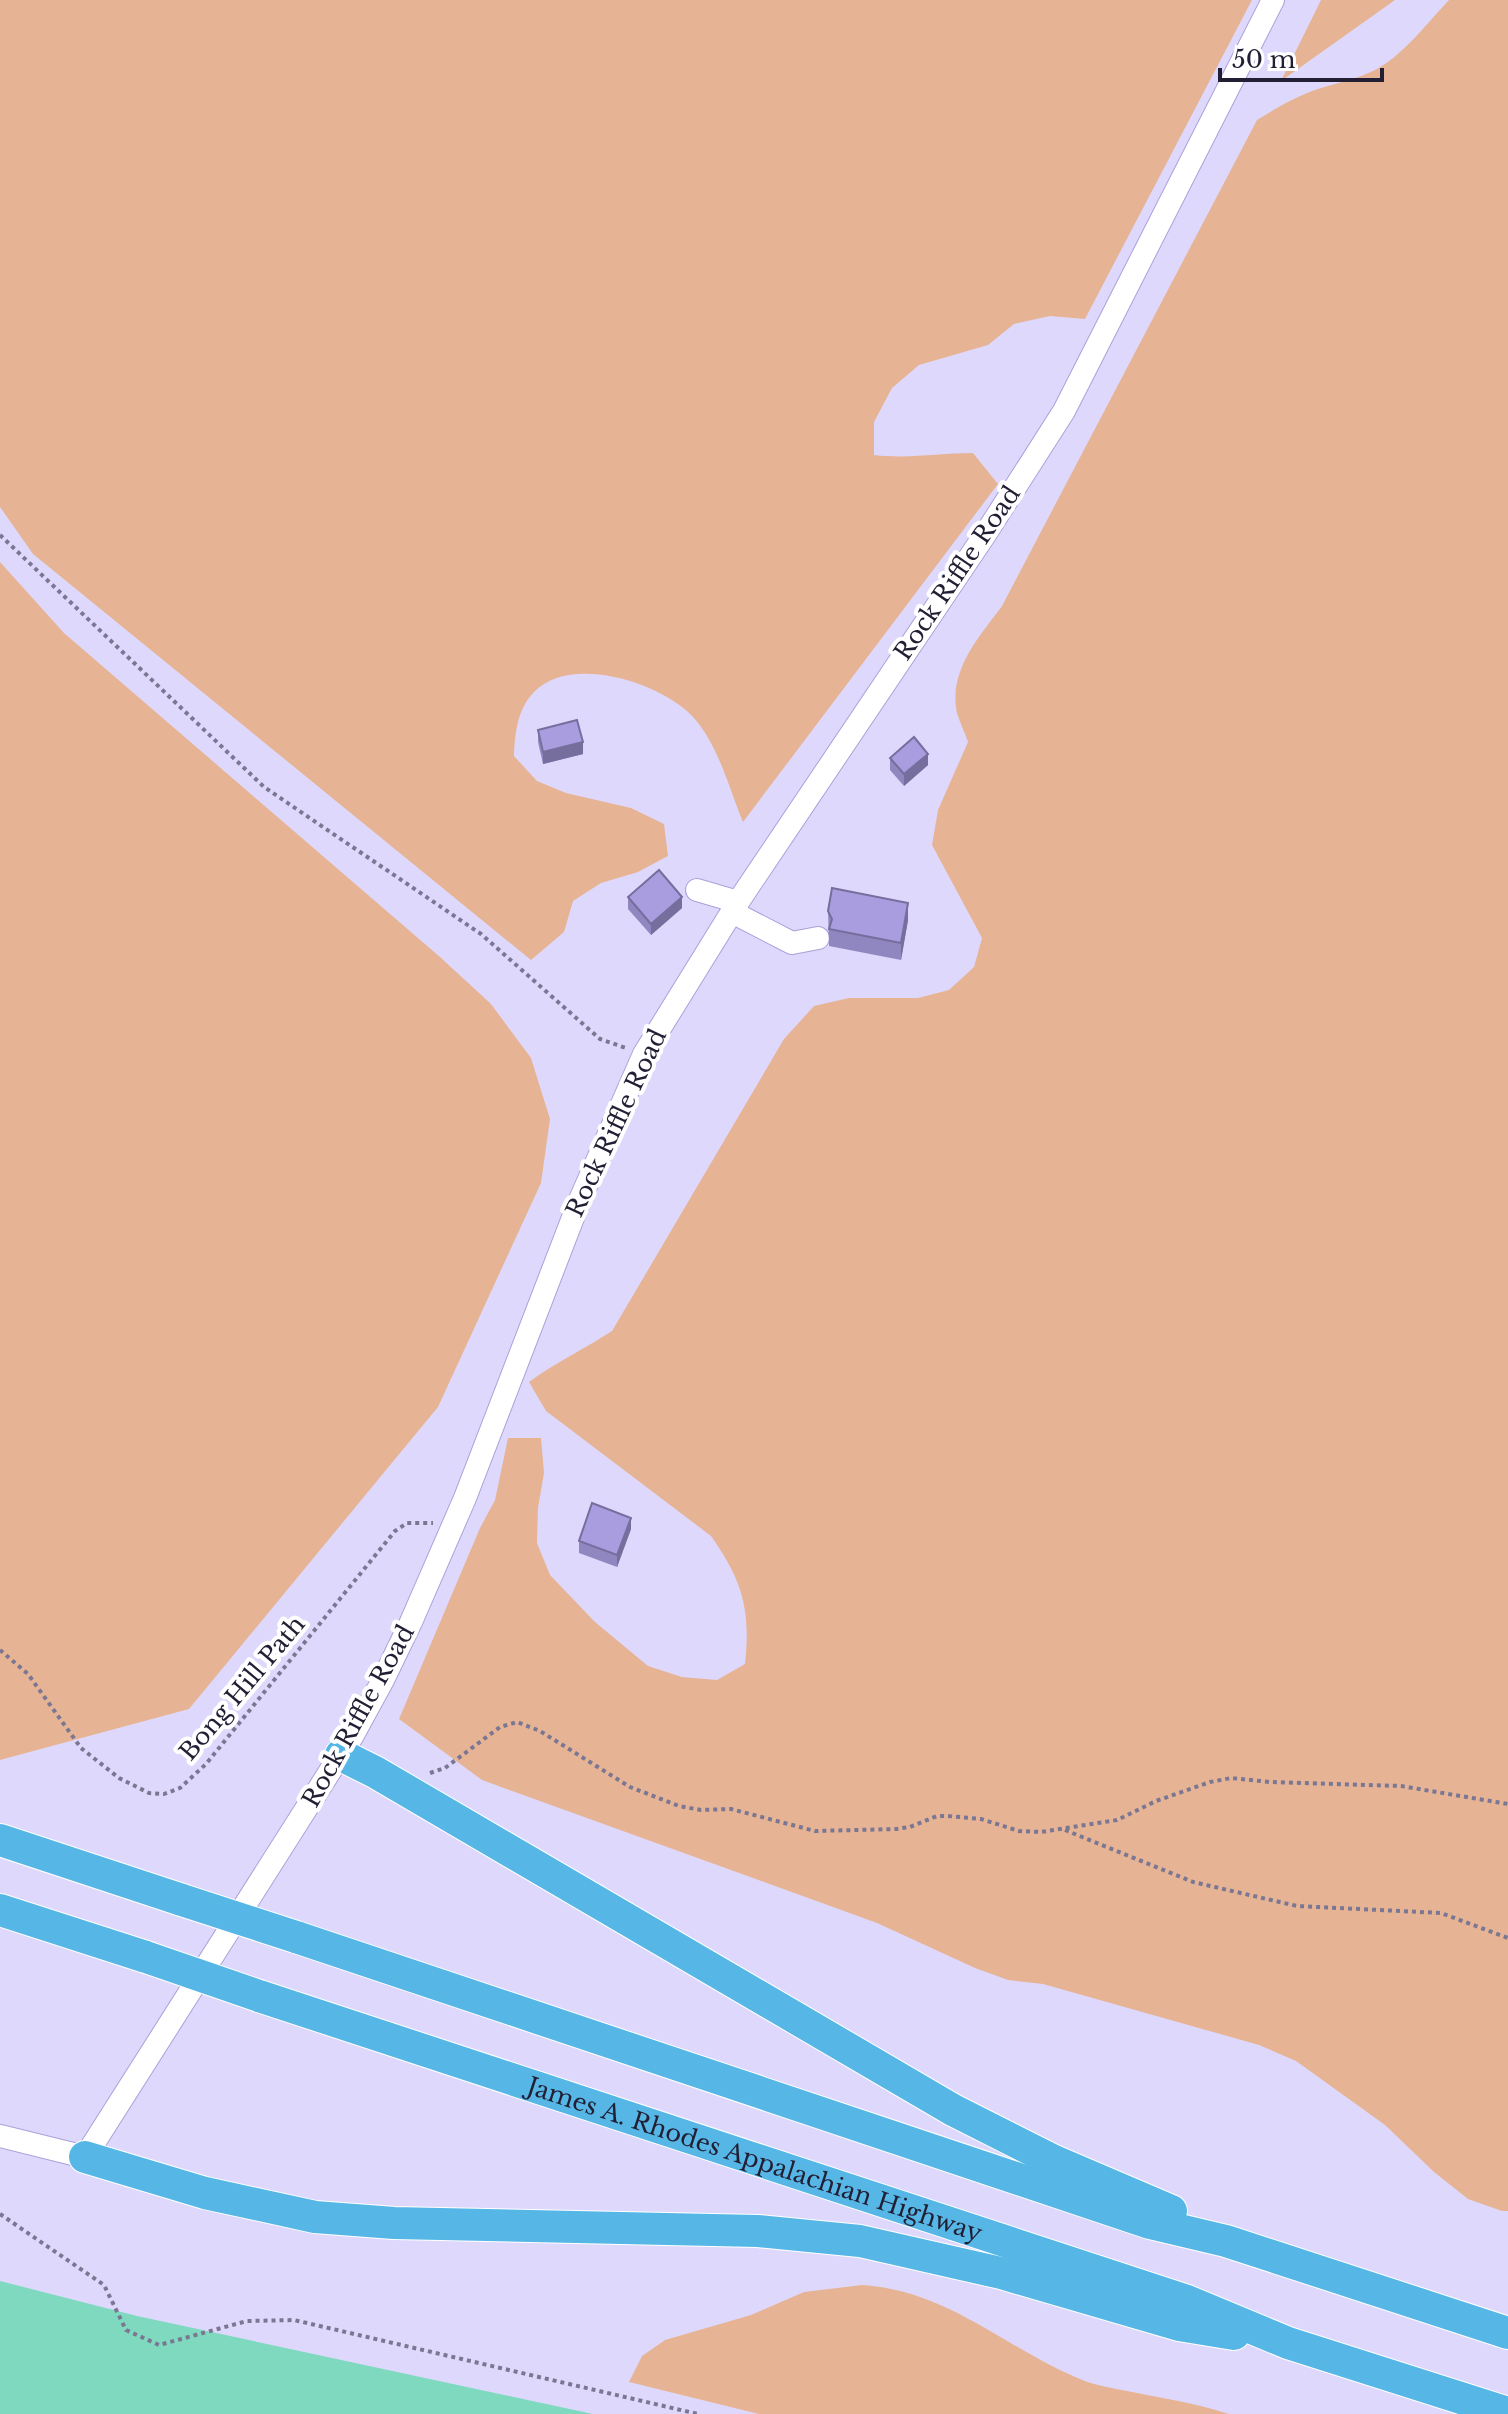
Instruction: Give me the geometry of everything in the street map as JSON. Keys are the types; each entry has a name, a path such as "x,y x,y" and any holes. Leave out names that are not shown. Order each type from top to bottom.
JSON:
{"highway":[{"path":"341,1755 953,2110 1054,2161 1159,2204 1226,2241"},
{"path":"0,1840 1150,2223 1226,2241 1508,2333"},
{"name":"James A. Rhodes Appalachian Highway","path":"0,1910 1187,2301 1288,2343 1508,2413"},
{"path":"85,2157 205,2193 315,2217 394,2223 758,2231 860,2241 1001,2273 1179,2325 1288,2343"}],"street":[{"name":"Rock Riffle Road","path":"85,2157 341,1755 383,1680 454,1524 579,1202 644,1054 735,907 986,533 1064,411 1273,0"},
{"path":"697,890 735,907 792,943 818,938"},
{"path":"0,2136 85,2157"}],"path":[{"path":"0,535 264,787 481,934 600,1039 644,1054"},
{"name":"Bong Hill Path","path":"0,1650 28,1674 81,1748 119,1778 149,1793 164,1794 180,1788 206,1764 395,1531 407,1523 436,1523"},
{"path":"419,1773 433,1773 445,1768 500,1727 517,1722 540,1731 630,1787 679,1806 701,1810 731,1809 815,1831 896,1829 937,1816 948,1816 981,1819 1019,1831 1041,1832 1117,1820 1156,1801 1231,1778 1401,1786 1508,1804"},
{"path":"1063,1829 1193,1882 1297,1906 1441,1913 1508,1938"},
{"path":"0,2214 104,2285 126,2330 159,2345 247,2321 294,2320 698,2414"}],"shaded area":[{"path":"0,0 1252,0 1085,319 1050,316 1014,324 988,345 919,365 892,388 874,422 874,455 973,453 998,484 743,822 707,736 688,712 673,701 634,682 590,674 568,675 550,681 528,699 518,722 514,756 537,781 566,793 631,808 664,824 668,856 638,872 601,883 573,901 564,932 531,960 33,554 0,507"},
{"path":"1321,0 1395,0 1281,81"},
{"path":"1449,0 1508,0 1508,2211 1468,2199 1434,2172 1385,2125 1296,2061 1259,2045 1043,1984 1008,1980 975,1968 877,1923 482,1780 399,1719 480,1528 495,1500 508,1438 541,1438 544,1473 538,1508 537,1543 550,1575 595,1622 648,1666 682,1677 717,1680 745,1664 747,1627 742,1596 730,1567 711,1536 546,1411 529,1382 612,1331 784,1039 814,1006 849,998 918,998 949,990 974,967 982,938 932,845 938,810 968,742 955,698 961,669 1002,606 1257,120 1305,94 1377,69 1406,46"},
{"path":"0,562 64,633 491,1004 531,1058 550,1119 541,1183 438,1407 189,1709 0,1760"},
{"path":"0,2281 137,2316 593,2414 0,2414"},
{"path":"862,2285 893,2289 923,2298 1085,2381 1229,2414 759,2414 629,2382 642,2356 665,2340 751,2315 804,2292"}],"building":[{"path":"577,720 583,742 543,752 538,730"},
{"path":"914,737 928,754 904,774 890,758"},
{"path":"659,870 682,897 651,924 628,897"},
{"path":"832,888 908,903 901,943 829,929"},
{"path":"592,1503 631,1518 617,1555 579,1541"}]}
